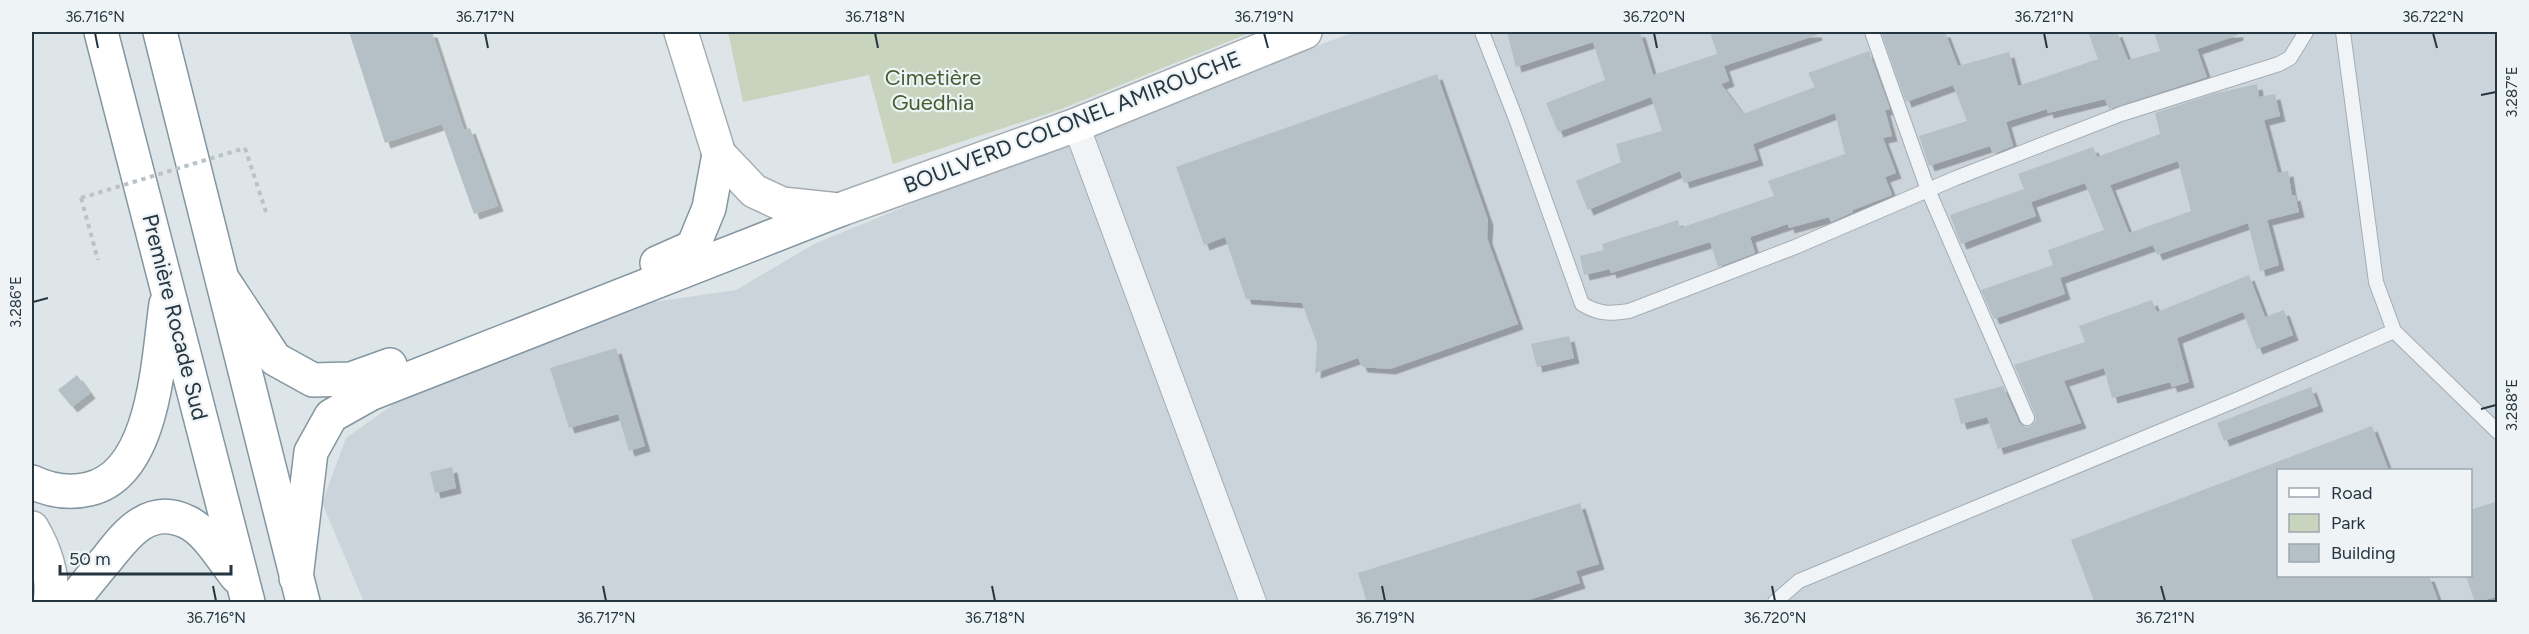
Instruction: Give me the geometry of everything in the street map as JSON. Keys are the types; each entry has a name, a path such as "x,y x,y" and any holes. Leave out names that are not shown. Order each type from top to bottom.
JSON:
{"main road":[{"name":"Première Rocade Sud","path":"101,32 245,593"},
{"path":"160,32 300,590"},
{"path":"681,32 719,154 754,191 763,196 782,204 839,210"},
{"name":"BOULVERD COLONEL AMIROUCHE","path":"300,590 311,452 331,416 370,394 839,210 1076,125 1305,32"},
{"path":"223,280 275,358 312,380 351,379 640,271 693,247 709,208 719,154"},
{"path":"32,482 47,489 76,492 99,487 120,474 137,449 146,426 168,291"},
{"path":"72,603 135,525 152,517 170,516 188,522 202,534 245,593"},
{"path":"32,528 44,554 51,578 50,603"}],"street":[{"path":"1076,125 1253,603"}],"lane":[{"path":"1482,32 1516,119 1582,304 1594,312 1608,314 1629,311 1795,247 1928,190 2121,114 2279,64 2289,58 2306,32"},
{"path":"1872,32 1928,190 2027,418"},
{"path":"2343,32 2376,282 2394,330 2498,432"},
{"path":"1775,603 1799,581 2241,398 2394,330"}],"path":[{"path":"98,260 81,198 245,148 266,212"}],"shaded area":[{"path":"1354,32 2497,32 2497,602 364,602 322,503 346,438 405,396 647,303 736,290 814,244 1076,136"}],"green space":[{"name":"Cimetière Guedhia","path":"728,32 1252,32 1059,110 893,164 869,75 743,102"}],"building":[{"path":"349,32 432,32 464,130 470,128 498,206 474,214 442,124 385,143"},
{"path":"1507,32 1640,32 1653,75 1717,54 1710,32 1816,32 1817,35 1724,66 1729,81 1721,84 1743,114 1815,87 1808,73 1869,51 1890,109 1885,110 1892,136 1883,138 1896,173 1885,177 1892,195 1853,210 1831,222 1829,217 1789,228 1788,224 1750,237 1755,253 1718,267 1710,242 1611,273 1610,269 1584,275 1580,256 1604,250 1602,244 1678,220 1680,228 1774,196 1768,181 1845,154 1835,113 1753,144 1758,160 1684,183 1680,171 1588,210 1576,181 1621,162 1616,144 1662,131 1651,97 1558,132 1546,103 1605,80 1593,42 1516,67"},
{"path":"1881,32 1945,32 1958,66 2009,52 2018,86 2098,59 2088,32 2117,32 2128,60 2160,51 2154,32 2238,32 2238,35 2197,49 2207,77 2109,109 2105,99 2048,113 2047,109 2006,122 2013,146 1993,154 1990,146 1929,166 1919,136 1967,121 1953,85 1906,102"},
{"path":"1437,74 1488,220 1487,238 1518,324 1390,369 1362,367 1358,358 1315,373 1317,344 1302,303 1246,299 1225,237 1204,245 1176,167"},
{"path":"2257,84 2259,97 2275,94 2280,116 2264,120 2278,173 2288,171 2292,196 2295,195 2299,212 2267,220 2279,265 2260,271 2248,223 2157,255 2153,245 2060,278 2065,294 1994,319 1981,290 2053,265 2048,250 2104,230 2085,183 2031,202 2036,216 1961,244 1950,215 2024,189 2018,174 2093,147 2097,157 2160,134 2155,113 2213,94","holes":["2178,161 2191,211 2129,233 2110,185"]},
{"path":"2249,275 2265,317 2284,310 2293,335 2257,349 2243,312 2177,338 2189,382 2172,387 2170,382 2112,398 2104,368 2064,381 2081,423 1998,449 1987,417 1961,424 1954,399 2003,386 2019,422 2025,427 2031,426 2036,420 2035,414 2014,365 2085,342 2079,326 2152,300 2157,312"},
{"path":"1569,336 1574,358 1537,367 1531,344"},
{"path":"616,348 645,446 629,451 618,414 569,428 550,368"},
{"path":"77,375 90,393 72,407 58,390"},
{"path":"2311,387 2318,406 2224,441 2217,423"},
{"path":"2372,426 2388,469 2277,469 2277,577 2429,577 2439,603 2095,603 2071,540"},
{"path":"452,467 456,488 435,493 430,472"},
{"path":"2498,501 2498,596 2475,603 2466,577 2472,577 2472,509"},
{"path":"1580,503 1599,564 1576,571 1580,583 1520,603 1367,603 1358,573"}]}
